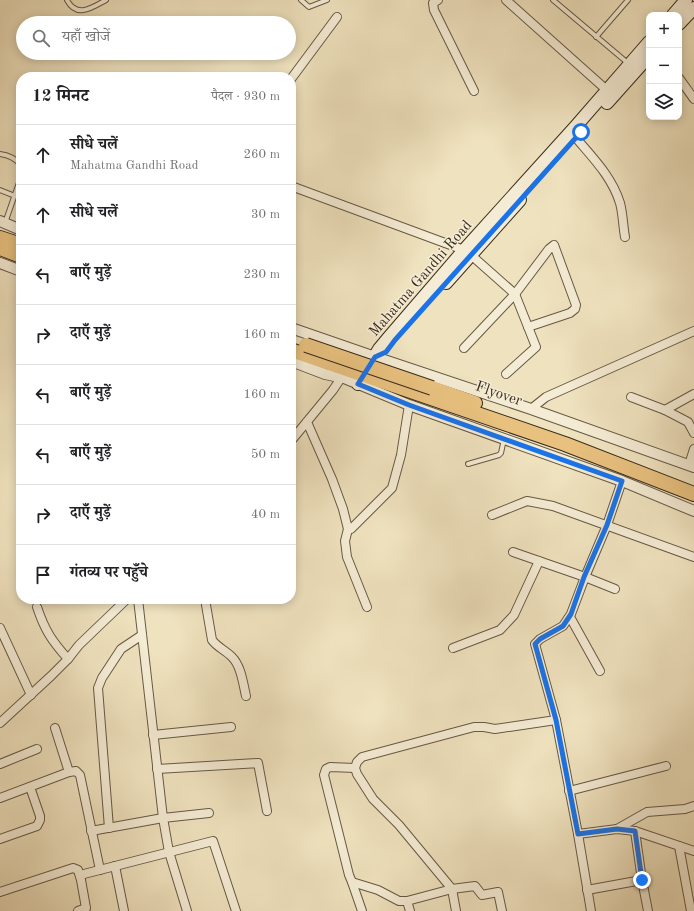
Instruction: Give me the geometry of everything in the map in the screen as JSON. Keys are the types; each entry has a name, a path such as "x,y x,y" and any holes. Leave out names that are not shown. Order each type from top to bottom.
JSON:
{"highway":[{"path":"0,238 16,243"},
{"path":"0,248 16,254"},
{"name":"Flyover","path":"296,342 620,454 694,484"},
{"path":"296,352 361,380 573,447 694,494"}],"main road":[{"path":"676,12 686,0"},
{"path":"682,21 694,8"},
{"name":"Mahatma Gandhi Road","path":"361,380 379,349 388,337 576,138 610,93 629,64 646,45"},
{"name":"Mahatma Gandhi Road","path":"468,253 610,93 646,59"}],"street":[{"path":"438,0 433,3 434,10 474,91"},
{"path":"506,0 610,93"},
{"path":"296,72 337,17"},
{"path":"682,82 694,99"},
{"path":"576,138 603,170 617,195 622,211 624,237"},
{"path":"296,188 468,253 515,294 536,347 506,374"},
{"path":"3,222 16,228"},
{"path":"464,348 515,294 551,246 555,246 576,308 570,313 528,327"},
{"path":"0,263 16,269"},
{"path":"296,330 531,408 692,466 694,449"},
{"path":"531,408 546,397 694,331"},
{"path":"296,363 325,374 341,378 361,380 409,405 622,481 694,511"},
{"path":"296,435 341,378"},
{"path":"665,410 694,394"},
{"path":"631,397 665,410 688,422 694,433"},
{"path":"348,529 351,530 392,488 401,455 409,405"},
{"path":"307,422 332,479 342,509 348,529 345,541 347,557 367,607"},
{"path":"591,911 556,720 535,644 540,639 563,626 570,617 584,577 607,525 622,481"},
{"path":"492,515 527,501 553,506 694,557"},
{"path":"513,552 615,589"},
{"path":"453,648 500,630 514,615 540,561"},
{"path":"0,723 68,659 79,645 122,604"},
{"path":"139,604 163,818 169,852 187,911"},
{"path":"206,604 212,640 235,661 238,666 246,696"},
{"path":"37,607 43,625 49,636 68,659"},
{"path":"570,617 600,671"},
{"path":"0,628 31,695"},
{"path":"109,828 98,688 102,678 121,649 142,635"},
{"path":"456,911 452,889 399,825 374,799 357,774 355,768 357,762 362,757 474,727 496,729 556,720"},
{"path":"153,735 232,727"},
{"path":"55,728 70,772"},
{"path":"0,764 37,749"},
{"path":"157,769 258,763 267,811"},
{"path":"355,768 330,766 326,769 324,774 345,860 362,911"},
{"path":"569,791 666,766"},
{"path":"0,798 76,771 80,775 100,870"},
{"path":"0,839 37,826 40,816 30,787"},
{"path":"617,829 647,812 685,809 694,806"},
{"path":"92,831 163,818 209,813"},
{"path":"578,834 617,829 635,831 694,851"},
{"path":"635,831 648,911"},
{"path":"80,875 213,841 236,911"},
{"path":"679,846 691,911"},
{"path":"116,866 124,911"},
{"path":"0,892 70,868 75,869 80,875 86,908 78,911"},
{"path":"587,890 642,880"},
{"path":"352,882 378,890 399,901 407,902 452,889 474,886 482,895 498,892 502,911"},
{"path":"407,902 410,911"}],"lane":[{"path":"67,0 74,8 80,10 89,9 106,0"},
{"path":"301,0 309,7 327,0"},
{"path":"553,0 629,64"},
{"path":"596,37 628,0"},
{"path":"0,154 8,155 16,160"},
{"path":"0,190 14,196"},
{"path":"3,222 16,191"},
{"path":"468,464 499,455 501,453 504,439"}],"route":[{"path":"581,132 395,340 386,352 375,357 358,384 409,405 622,481 607,525 584,577 571,614 563,626 540,639 535,644 556,720 578,834 617,829 635,831 642,880"}]}
